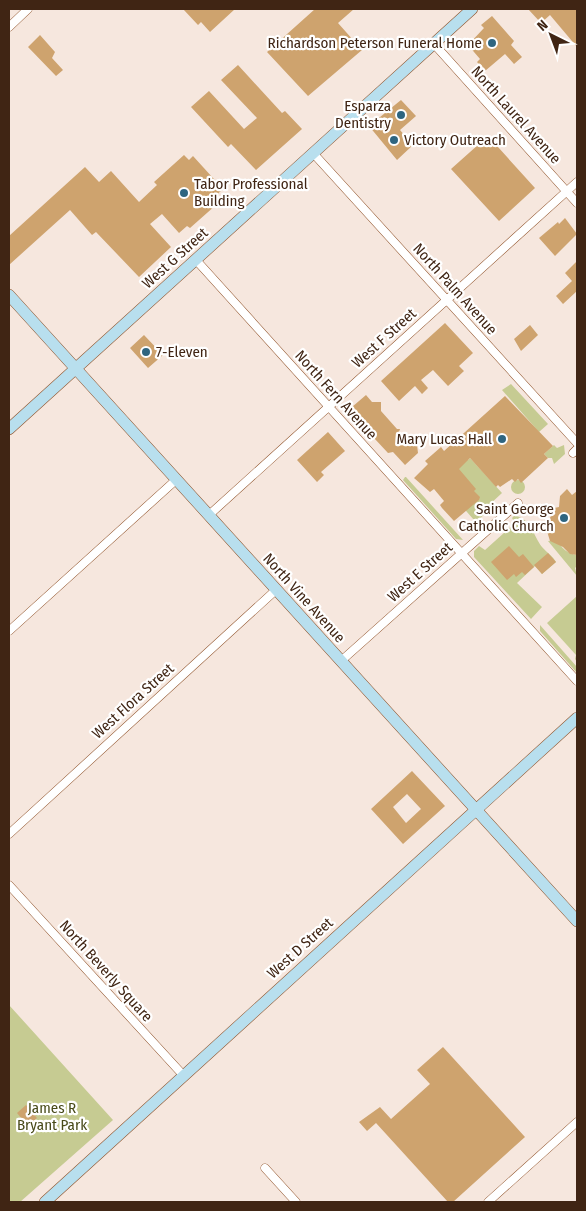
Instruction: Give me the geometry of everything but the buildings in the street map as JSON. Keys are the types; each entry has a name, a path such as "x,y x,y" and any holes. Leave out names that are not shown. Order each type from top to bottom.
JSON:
{"street":[{"path":"9,27 28,9"},
{"name":"West G Street","path":"9,429 472,9"},
{"name":"North Laurel Avenue","path":"434,44 577,203"},
{"name":"North Palm Avenue","path":"313,153 577,442"},
{"name":"West F Street","path":"209,515 577,182"},
{"name":"North Fern Avenue","path":"196,260 577,681"},
{"name":"North Vine Avenue","path":"9,295 577,921"},
{"path":"9,631 177,479"},
{"name":"West E Street","path":"341,661 518,503"},
{"name":"West Flora Street","path":"9,834 277,590"},
{"name":"West D Street","path":"45,1202 182,1075 577,718"},
{"name":"North Beverly Square","path":"9,885 182,1075"},
{"path":"494,1200 577,1122"},
{"path":"265,1168 296,1202"}],"green space":[{"path":"511,384 548,424 539,432 502,390"},
{"path":"554,445 557,448 564,445 565,454 554,464 552,458 548,458 544,454"},
{"path":"464,456 468,460 470,458 502,493 488,506 490,509 466,532 464,529 474,520 453,496 453,463"},
{"path":"405,477 463,540 456,539 403,480"},
{"path":"515,480 521,480 525,487 521,494 515,494 511,490 511,484"},
{"path":"514,516 524,519 528,523 539,543 556,562 542,574 535,566 517,583 542,607 531,619 474,557 474,551 479,546 485,550 515,523 512,518"},
{"path":"558,540 565,550 577,555 577,566 575,568 577,576 548,541"},
{"path":"577,596 577,662 575,659 576,655 547,623"},
{"path":"540,625 577,667 577,673 540,631"},
{"name":"James R Bryant Park","path":"9,1005 113,1120 20,1202 9,1202"}],"place":[{"name":"Richardson Peterson Funeral Home","path":"492,43"},
{"name":"Esparza Dentistry","path":"401,115"},
{"name":"Victory Outreach","path":"394,140"},
{"name":"Tabor Professional Building","path":"184,193"},
{"name":"7-Eleven","path":"146,352"},
{"name":"Mary Lucas Hall","path":"502,439"},
{"name":"Saint George Catholic Church","path":"564,518"}]}
